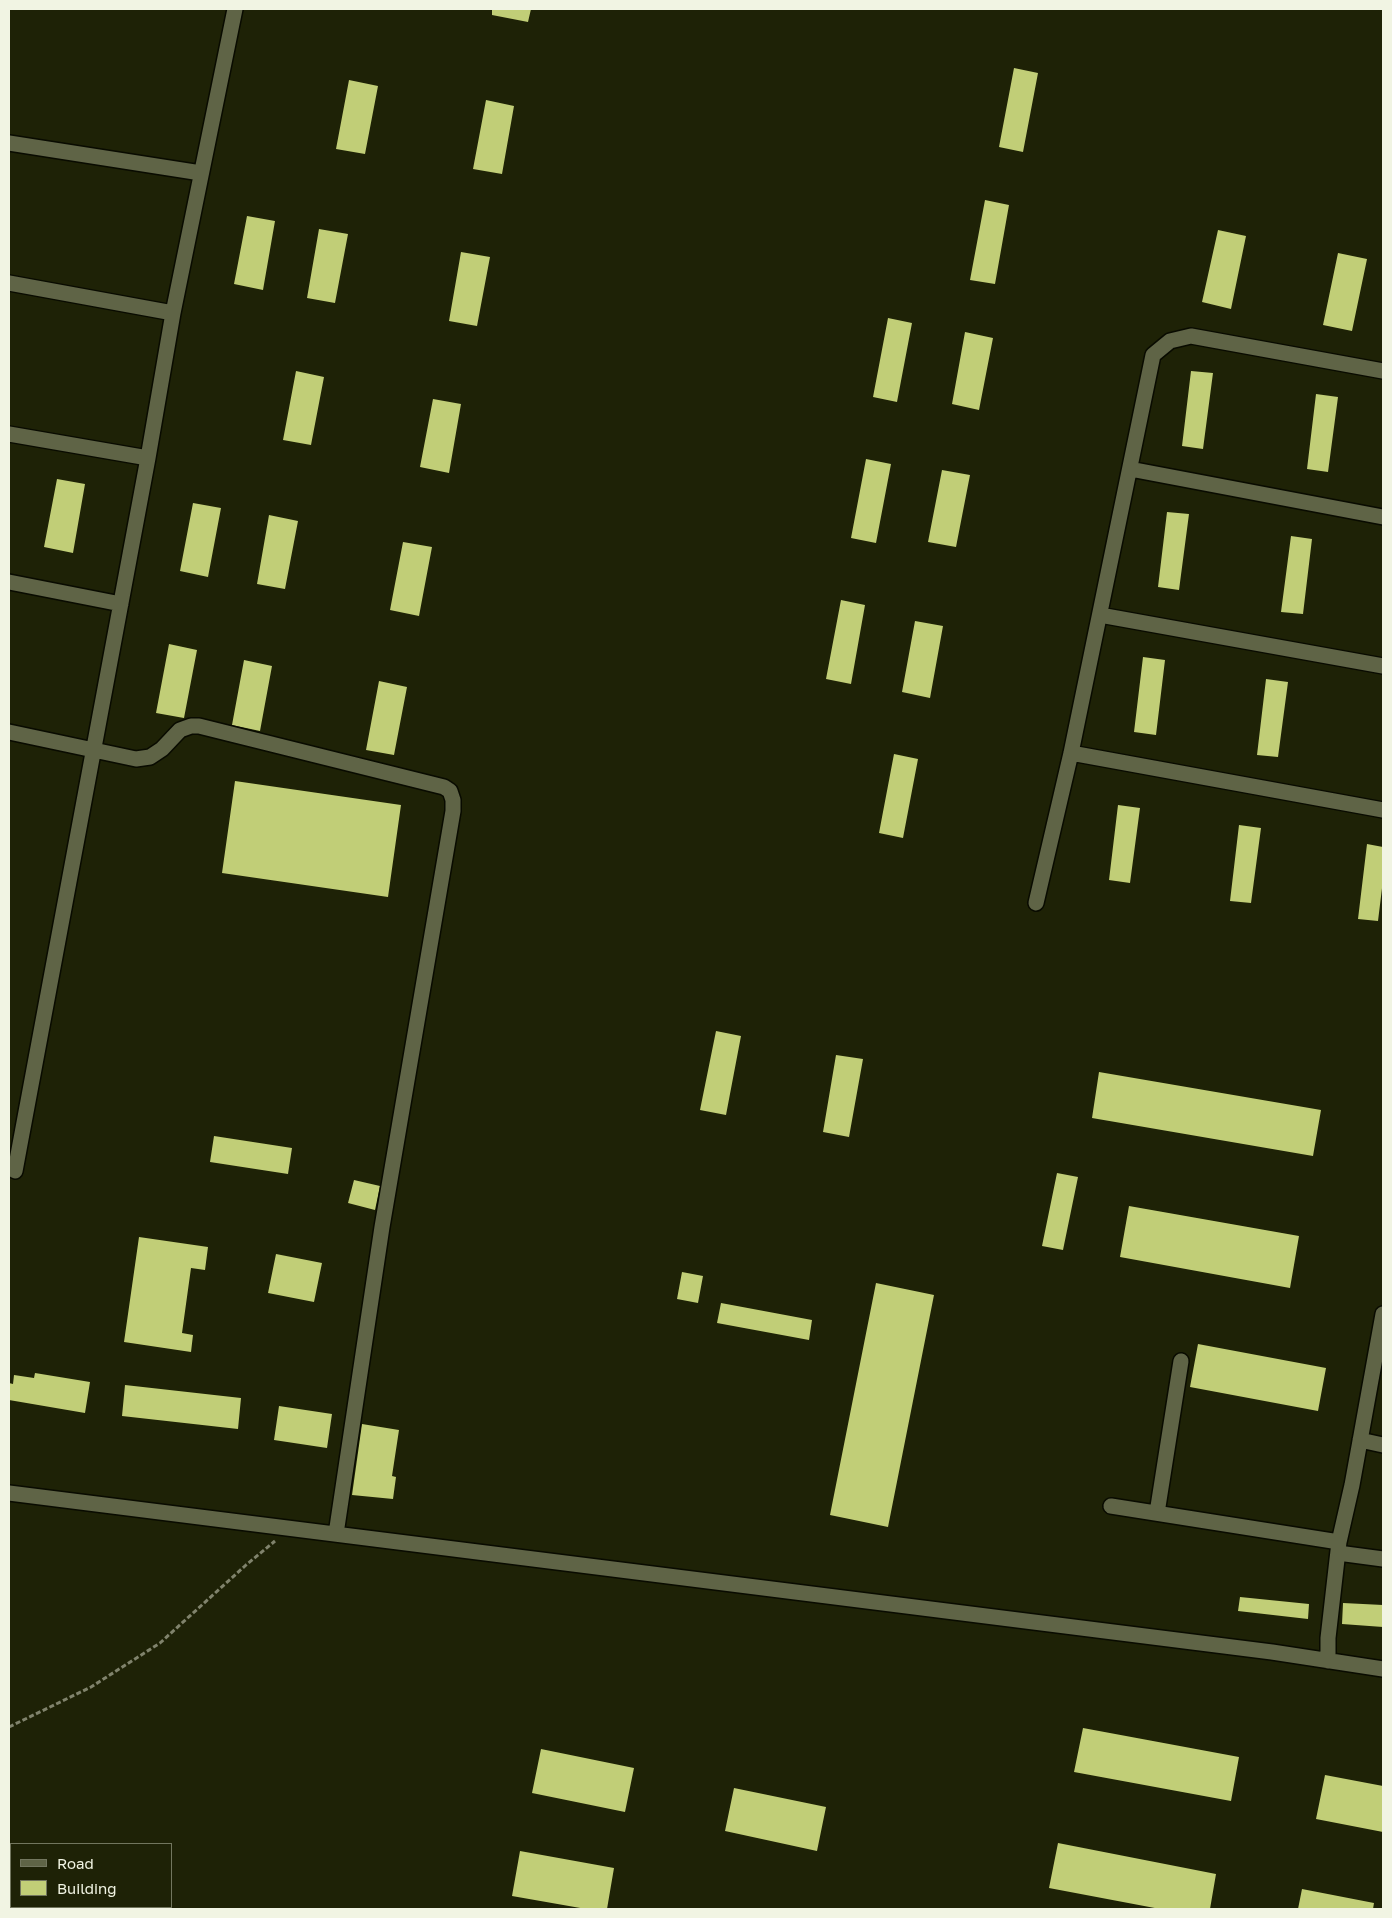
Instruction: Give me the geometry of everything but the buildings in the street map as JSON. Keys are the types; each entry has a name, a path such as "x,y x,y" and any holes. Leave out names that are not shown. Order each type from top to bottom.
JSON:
{"street":[{"path":"15,1171 148,458 173,313 235,9"},
{"path":"9,143 202,173"},
{"path":"9,283 173,313"},
{"path":"1036,904 1071,753 1152,355 1170,341 1191,336 1383,371"},
{"path":"9,434 148,458"},
{"path":"1130,469 1383,517"},
{"path":"9,582 121,604"},
{"path":"1100,615 1383,666"},
{"path":"9,732 136,759 150,757 162,749 180,730 191,726 200,726 444,787 450,791 453,800 453,811 382,1227 336,1534"},
{"path":"1071,753 1383,810"},
{"path":"1328,1661 1328,1638 1338,1548 1383,1314"},
{"path":"1157,1513 1181,1361"},
{"path":"1360,1440 1383,1445"},
{"path":"9,1493 1383,1669"},
{"path":"1110,1506 1157,1513 1338,1548 1383,1559"}],"path":[{"path":"9,1726 91,1687 160,1643 246,1565 292,1528"}]}
